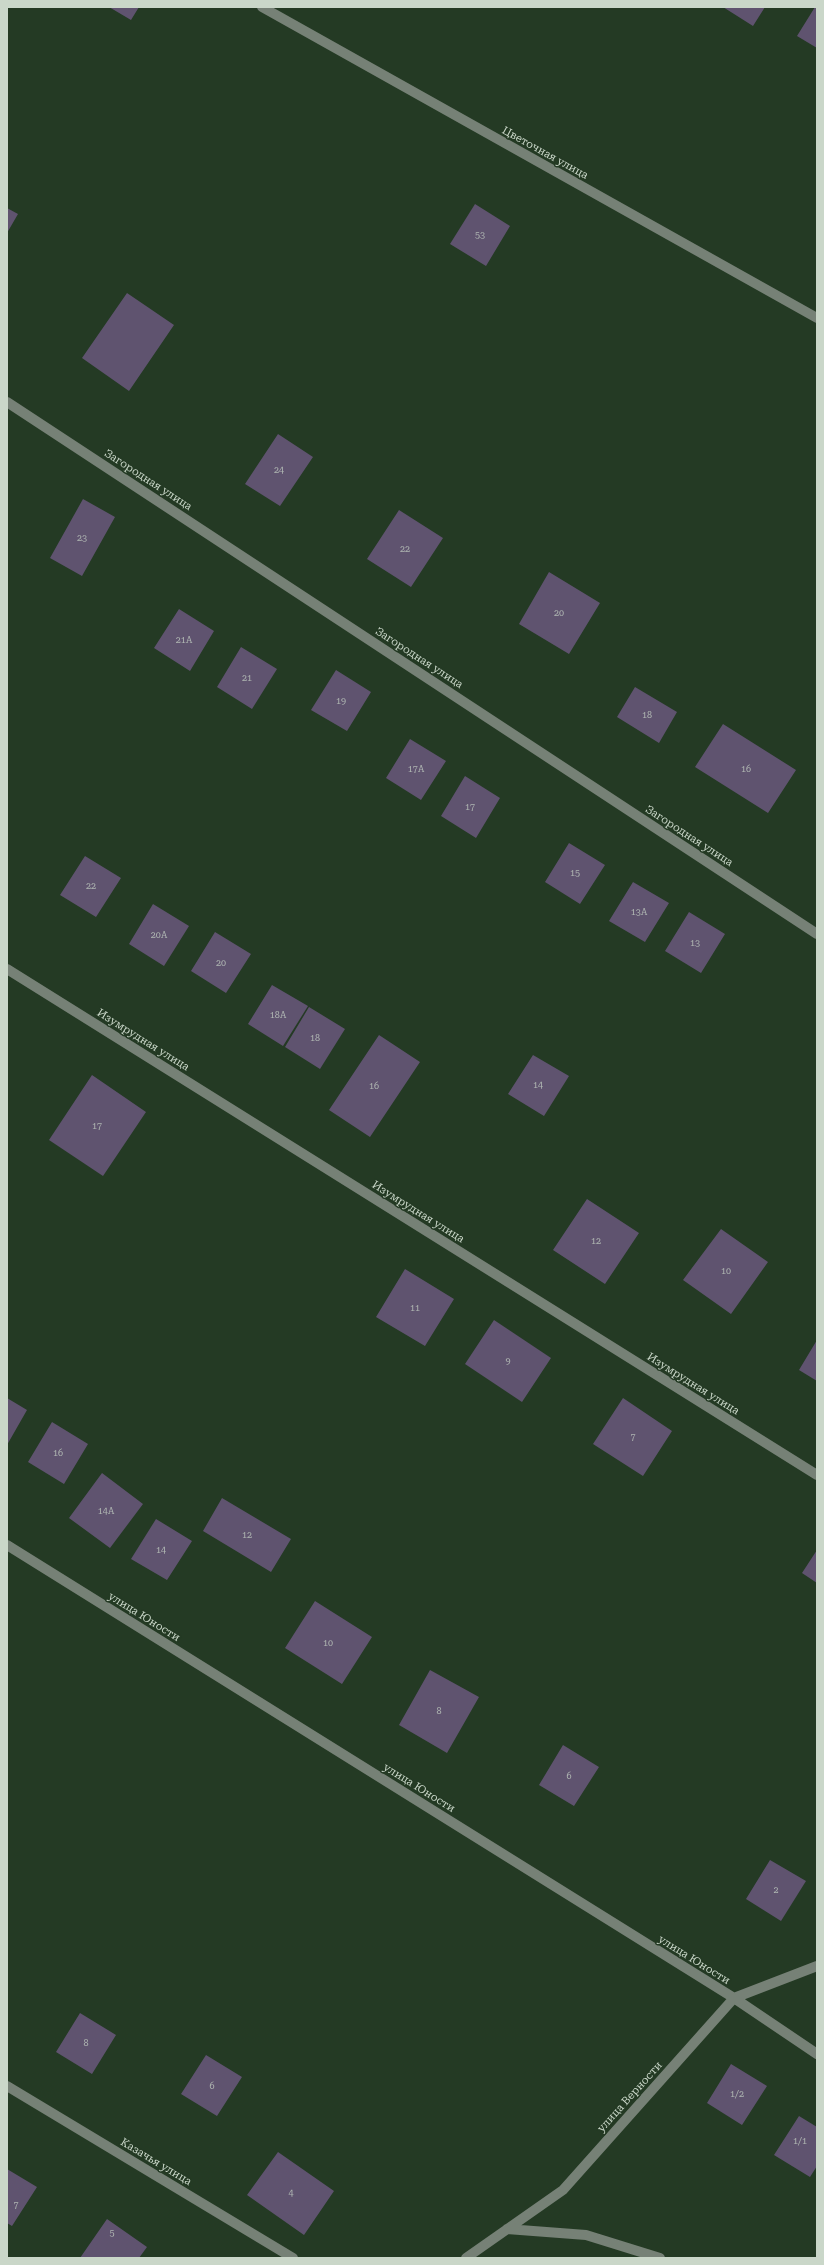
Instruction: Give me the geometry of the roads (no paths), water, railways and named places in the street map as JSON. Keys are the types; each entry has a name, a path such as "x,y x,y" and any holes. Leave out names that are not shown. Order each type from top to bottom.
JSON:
{"street":[{"name":"Цветочная улица","path":"262,7 817,318"},
{"name":"Загородная улица","path":"7,402 817,934"},
{"name":"Изумрудная улица","path":"7,970 817,1475"},
{"name":"улица Юности","path":"7,1545 734,1998 817,2054"},
{"name":"улица Верности","path":"466,2258 563,2190 734,1998 817,1966"},
{"name":"Казачья улица","path":"7,2086 293,2258"},
{"path":"507,2229 586,2235 660,2258"}]}
